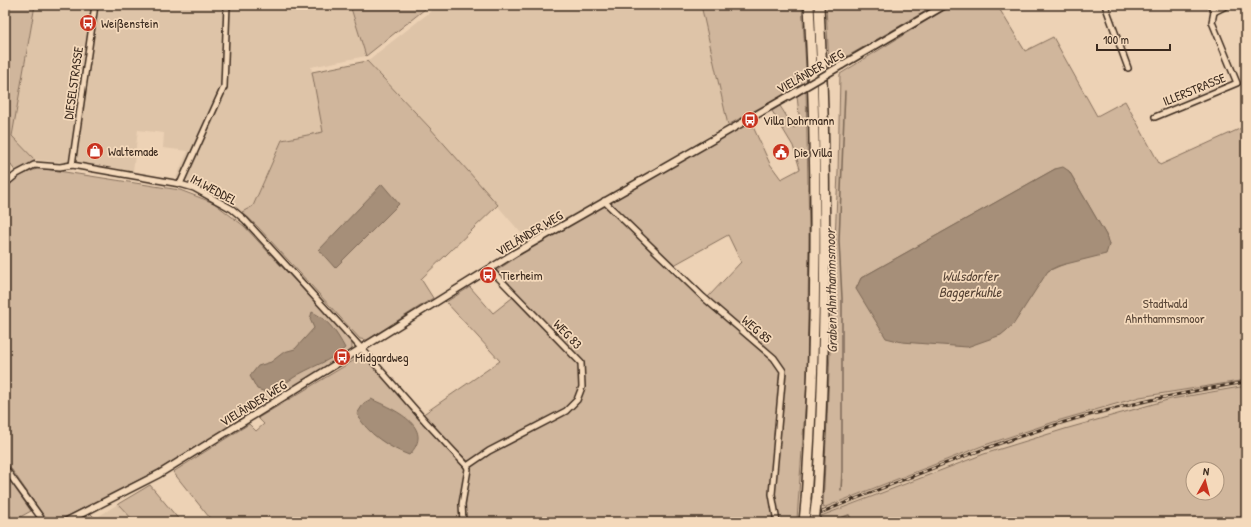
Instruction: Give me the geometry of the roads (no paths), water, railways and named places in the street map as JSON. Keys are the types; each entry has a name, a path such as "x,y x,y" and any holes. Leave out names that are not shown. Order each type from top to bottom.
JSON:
{"highway":[{"path":"804,522 814,358 816,200 810,5"},
{"path":"814,522 817,496 825,291 825,160 819,5"}],"street":[{"name":"DIESELSTRASSE","path":"72,165 95,5"},
{"path":"180,184 224,87 227,5"},
{"name":"VIELÄNDER WEG","path":"65,522 159,474 490,269 604,201 945,5"},
{"path":"1105,5 1128,68"},
{"path":"1210,5 1214,12 1228,5"},
{"name":"ILLERSTRASSE","path":"1155,117 1237,84 1212,22 1214,12"},
{"name":"IM WEDDEL","path":"5,184 17,174 34,165 60,167 72,165 180,184 194,188 232,209 245,220 362,348"},
{"name":"WEG 85","path":"604,201 703,297 774,358 783,371 772,494 777,522"},
{"name":"WEG 83","path":"467,466 489,451 566,411 578,400 582,387 581,363 490,269"},
{"path":"362,348 426,422 467,466 468,469 462,504 463,522"},
{"path":"5,468 44,522"}],"water":[{"name":"Wulsdorfer Baggerkuhle","path":"1063,167 1069,171 1106,235 1109,245 1106,254 1058,266 1048,271 1013,325 1001,335 967,347 902,342 886,338 856,289 861,278 1055,169"},
{"path":"382,184 399,204 335,268 319,250"},
{"path":"312,312 323,318 332,327 345,348 333,357 299,374 269,393 257,389 250,376 258,366 271,362 284,352 295,349 314,328 310,319"},
{"path":"371,399 400,414 409,420 415,428 418,436 416,445 409,455 387,444 373,434 361,421 357,414 364,403"}],"waterway":[{"name":"Graben Ahnthammsmoor","path":"841,490 842,298 839,241 845,91"},
{"path":"830,522 849,515 853,522"}],"railway":[{"path":"797,522 936,467 1042,429 1141,402 1246,382"},
{"path":"5,511 13,522"}],"place":[{"name":"Weißenstein","path":"88,23"},
{"name":"Villa Dohrmann","path":"750,120"},
{"name":"Waltemade","path":"95,151"},
{"name":"Die Villa","path":"781,152"},
{"name":"Tierheim","path":"488,275"},
{"name":"Midgardweg","path":"342,357"}],"park label":[{"name":"Stadtwald Ahnthammsmoor","path":"1165,310"}]}
